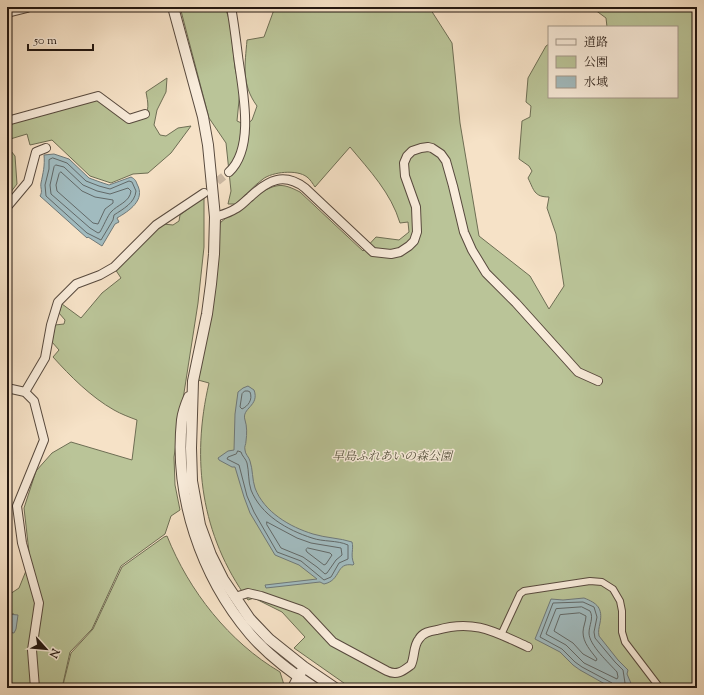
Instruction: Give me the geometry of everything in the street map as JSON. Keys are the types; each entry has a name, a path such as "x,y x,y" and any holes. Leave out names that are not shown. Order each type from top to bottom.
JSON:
{"street":[{"path":"7,12 27,7"},
{"path":"173,7 203,117 208,145 215,217 214,254 207,314 193,381 183,419 181,447 182,470 188,509 198,544 216,584 250,635 269,653 315,688"},
{"path":"229,172 241,156 245,108 231,7"},
{"path":"7,121 98,96 129,119 145,114"},
{"path":"7,207 28,182 36,152 46,148"},
{"path":"215,217 236,209 262,185 286,178 297,181 373,252 391,254 400,252 414,241 417,232 416,207 405,176 404,163 407,156 412,151 421,148 432,148 441,154 446,160 454,186 464,232 472,250 486,273 516,303 578,372 598,381"},
{"path":"25,392 45,358 51,325 58,302 76,284 100,275 114,267 156,225 204,193"},
{"path":"193,381 191,448 192,481 200,525 211,555 223,579 250,619 269,639 304,667 335,688"},
{"path":"7,388 25,392 34,401 44,440 17,506 22,543 39,603 32,650 35,688"},
{"path":"501,635 520,594 524,591 590,581 602,582 613,588 618,595 622,610 622,632 625,642 660,688"},
{"path":"235,597 248,593 262,596 301,610 306,613 333,642 395,674 400,673 411,665 417,643 421,636 426,633 458,625 480,628 501,635 528,647"},
{"path":"293,688 304,667"}],"green space":[{"name":"早島ふれあいの森公園","path":"180,7 225,7 230,22 235,68 240,90 237,121 246,125 252,120 257,106 248,90 246,82 245,66 247,40 264,37 275,7 429,7 452,43 460,123 479,236 530,276 549,309 564,286 556,234 547,208 549,197 540,196 535,192 528,178 532,171 529,166 519,159 522,121 530,117 531,106 526,102 528,78 548,45 548,98 678,98 678,26 607,26 606,18 591,7 697,7 697,688 351,688 294,648 305,637 282,612 254,598 248,600 232,575 220,550 210,523 204,496 201,468 201,440 209,383 198,380 219,225 240,207 263,191 276,186 282,186 300,192 363,251 376,237 399,240 409,232 408,222 400,223 385,192 350,147 315,187 307,177 303,175 291,172 278,173 263,179 235,204 228,204 231,191 226,143 209,118"},
{"path":"167,78 166,92 157,110 154,125 160,135 166,136 178,128 191,126 171,153 148,173 133,174 111,183 90,176 52,140 30,145 27,134 7,140 7,125 96,98 128,122 143,119 148,109 146,92"},
{"path":"7,146 15,156 17,184 7,197"},
{"path":"204,197 204,247 198,303 174,457 175,485 180,510 171,516 165,534 121,566 92,629 70,652 62,688 7,688 7,628 8,633 14,614 7,614 7,596 19,588 30,561 24,508 36,471 52,453 71,442 132,460 137,420 105,405 89,393 53,357 59,350 52,342 55,325 64,324 65,320 59,313 62,304 81,318 102,293 121,278 115,269 163,224 173,225 179,221 180,215"},
{"path":"167,536 176,556 199,595 228,630 244,646 261,660 280,672 285,688 65,688 63,685 71,653 93,629 122,567"}],"water":[{"path":"54,154 69,159 89,178 100,182 109,185 131,177 136,182 139,190 138,200 131,208 117,218 119,222 115,224 102,246 88,237 87,238 40,196 44,155"},
{"path":"248,386 254,390 255,400 244,416 247,433 245,449 251,464 253,481 259,497 271,511 287,523 304,531 352,542 352,558 354,564 343,566 334,579 330,582 324,584 320,582 266,588 265,585 317,579 299,565 275,555 250,513 235,467 232,467 218,458 228,451 234,450 235,414 238,392"},
{"path":"584,598 596,604 600,610 601,618 599,636 628,670 627,674 633,688 612,688 580,670 560,652 535,639 551,599 563,600"},
{"path":"7,614 18,615 14,633 8,632"}],"tunnel":[{"path":"208,189 229,172"}]}
